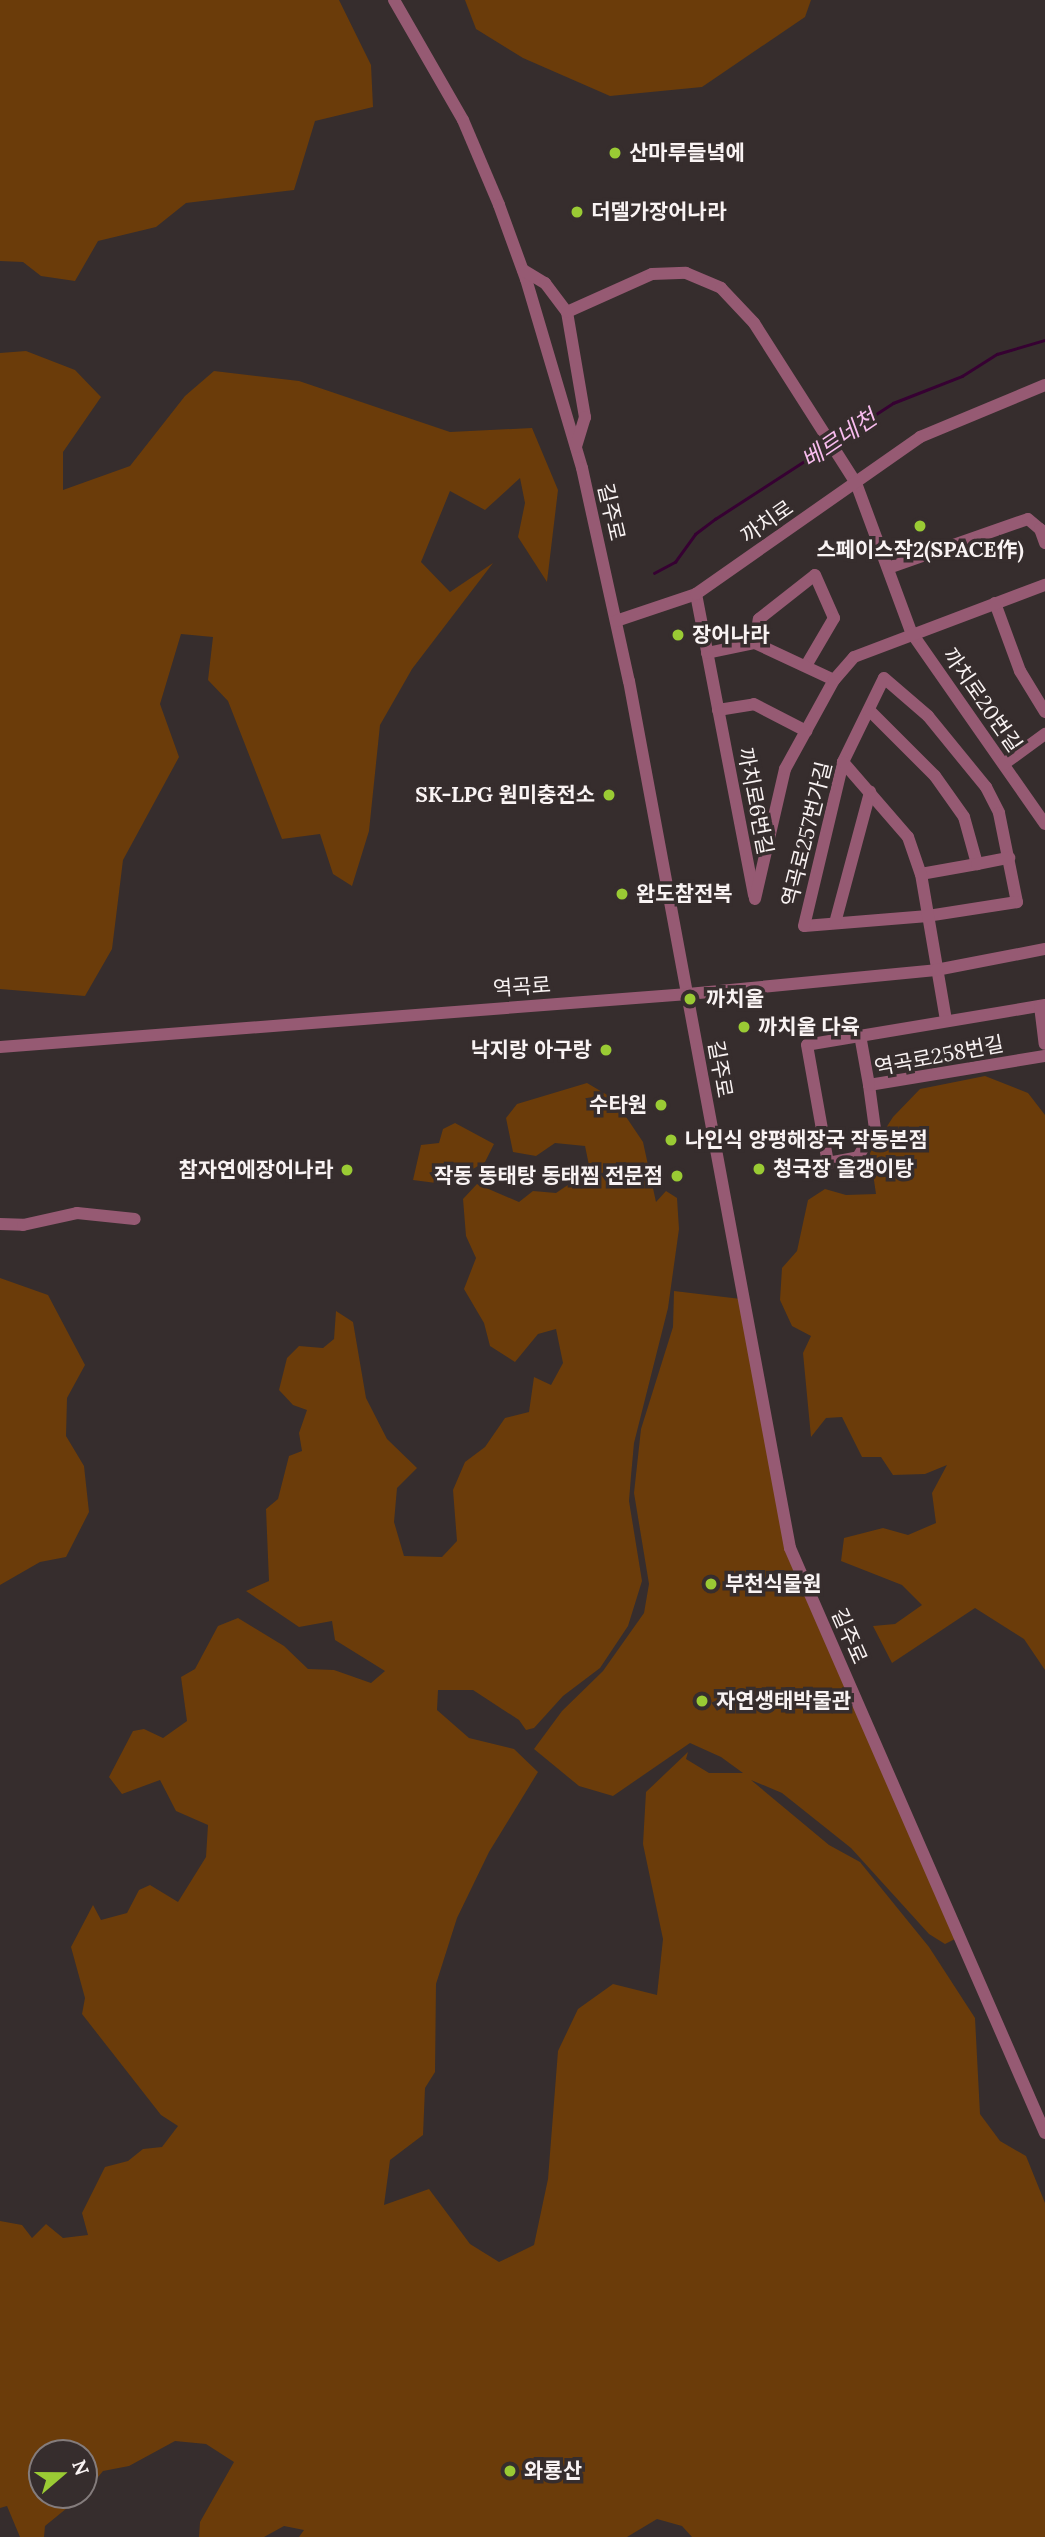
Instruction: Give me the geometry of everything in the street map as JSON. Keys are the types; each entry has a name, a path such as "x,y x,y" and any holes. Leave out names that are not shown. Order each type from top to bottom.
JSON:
{"street":[{"name":"길주로","path":"394,0 463,120 523,270 576,447 616,621 688,994 789,1548 1045,2133"},
{"path":"523,270 545,283 567,312 585,417 576,447"},
{"name":"까치로20번길","path":"567,312 652,274 686,273 721,288 754,323 856,483 911,632 1045,824"},
{"name":"까치로","path":"616,621 695,594 920,437 1045,385"},
{"path":"888,568 1028,519 1040,529 1045,543"},
{"path":"755,643 759,619 815,575 834,618 807,664"},
{"name":"까치로20번길","path":"755,899 785,769 834,680 854,657 911,632 1045,585"},
{"name":"까치로6번길","path":"695,594 755,899"},
{"path":"995,603 1020,671 1045,712"},
{"path":"707,653 755,643 807,664 834,680"},
{"name":"역곡로257번가길","path":"884,678 928,716 986,787 999,813 1017,902 928,916 804,926 843,762 869,710 884,678"},
{"path":"718,710 754,704 806,731"},
{"path":"869,710 942,786 964,817 977,864"},
{"path":"1004,764 1045,734"},
{"name":"역곡로258번길","path":"843,762 908,837 921,874 946,1020"},
{"path":"835,923 870,792"},
{"path":"921,874 1009,858"},
{"name":"역곡로","path":"0,1047 688,994 936,970 1045,949"},
{"path":"1042,1006 1045,1044"},
{"name":"역곡로258번길","path":"1042,1006 807,1045 828,1163 858,1157 875,1129 869,1085 1045,1056"},
{"path":"860,1035 869,1085"},
{"path":"0,1224 23,1225 77,1213 135,1219"}],"shaded area":[{"path":"0,0 339,0 371,65 373,107 315,121 294,190 186,203 156,227 98,241 75,281 41,276 23,262 0,261"},
{"path":"465,0 811,0 805,17 702,87 610,96 523,58 476,29"},
{"path":"26,351 75,370 101,397 63,452 63,490 130,466 185,396 214,371 299,381 450,432 532,428 558,490 547,582 518,537 525,503 520,478 485,510 450,491 421,562 450,592 493,563 412,669 380,725 369,831 352,886 333,874 320,834 282,839 228,701 208,680 213,637 181,634 160,704 179,757 123,860 112,949 85,996 0,989 0,353"},
{"path":"985,1076 1028,1093 1045,1115 1045,1670 1024,1639 975,1608 892,1663 873,1626 895,1624 922,1605 902,1585 841,1561 844,1538 883,1528 908,1535 936,1523 932,1493 947,1465 925,1474 893,1475 881,1457 862,1457 842,1417 826,1418 811,1437 803,1353 811,1336 792,1326 780,1300 782,1268 797,1251 808,1200 825,1189 846,1195 876,1194 870,1153 893,1117 920,1089"},
{"path":"587,1083 614,1099 643,1142 656,1202 666,1191 677,1198 679,1229 668,1308 634,1443 629,1501 642,1581 628,1626 600,1668 563,1696 534,1728 526,1730 519,1720 473,1690 438,1690 437,1710 469,1738 514,1749 538,1772 489,1852 457,1918 436,1984 435,2072 425,2088 423,2135 390,2160 384,2205 429,2189 470,2244 499,2262 534,2245 548,2179 558,2051 578,2009 613,1984 657,1995 663,1939 643,1844 646,1792 688,1752 686,1759 709,1773 743,1773 721,1757 690,1743 613,1796 579,1786 534,1749 562,1711 603,1671 644,1613 649,1584 634,1493 641,1429 673,1327 674,1291 741,1299 790,1548 959,1937 945,1944 929,1934 851,1848 782,1793 751,1780 829,1845 860,1862 929,1947 975,2018 980,2114 1000,2141 1026,2156 1045,2203 1045,2537 692,2537 682,2526 657,2519 627,2537 299,2537 304,2530 284,2526 264,2537 199,2537 200,2522 234,2462 206,2444 175,2441 129,2466 103,2471 98,2477 98,2439 28,2439 28,2509 66,2509 45,2526 44,2537 20,2537 7,2506 0,2508 0,2221 22,2225 32,2238 46,2224 63,2238 88,2235 82,2213 105,2167 128,2161 143,2149 162,2147 178,2126 161,2115 82,2014 85,1998 71,1947 93,1905 101,1920 127,1913 139,1890 150,1885 178,1902 206,1857 208,1825 176,1811 160,1780 122,1794 109,1777 133,1731 144,1729 163,1738 187,1721 181,1677 195,1669 218,1626 238,1618 284,1646 308,1669 334,1670 371,1683 385,1671 335,1640 332,1621 299,1627 246,1591 269,1581 266,1509 278,1499 289,1456 302,1451 299,1433 307,1410 293,1405 279,1390 287,1358 299,1346 323,1348 334,1339 336,1311 353,1322 366,1398 387,1439 417,1468 397,1488 394,1522 404,1556 442,1557 457,1541 453,1490 465,1462 485,1447 505,1418 529,1412 534,1377 551,1385 563,1363 556,1329 538,1334 515,1362 490,1346 484,1323 464,1289 476,1258 466,1236 463,1199 477,1184 519,1202 533,1191 556,1193 590,1170 585,1146 555,1143 536,1156 513,1152 506,1118 517,1104"},
{"path":"455,1123 494,1144 485,1162 459,1177 436,1183 413,1180 421,1145 439,1143 443,1129"},
{"path":"0,1278 48,1295 85,1365 67,1398 66,1436 84,1466 89,1512 66,1557 40,1562 0,1585"}],"waterway":[{"name":"베르네천","path":"836,440 893,403 962,376 997,354 1045,340"},
{"name":"베르네천","path":"654,573 675,562 695,534 715,519 828,446"}],"place":[{"name":"산마루들녘에","path":"615,153"},
{"name":"더델가장어나라","path":"577,212"},
{"name":"스페이스작2(SPACE作)","path":"920,526"},
{"name":"장어나라","path":"678,635"},
{"name":"SK-LPG 원미충전소","path":"609,795"},
{"name":"완도참전복","path":"622,894"},
{"name":"까치울","path":"690,999"},
{"name":"까치울 다육","path":"744,1027"},
{"name":"낙지랑 아구랑","path":"606,1050"},
{"name":"수타원","path":"661,1105"},
{"name":"나인식 양평해장국 작동본점","path":"671,1140"},
{"name":"청국장 올갱이탕","path":"759,1169"},
{"name":"참자연에장어나라","path":"347,1170"},
{"name":"작동 동태탕 동태찜 전문점","path":"677,1176"},
{"name":"부천식물원","path":"711,1584"},
{"name":"자연생태박물관","path":"702,1701"},
{"name":"와룡산","path":"510,2471"}]}
